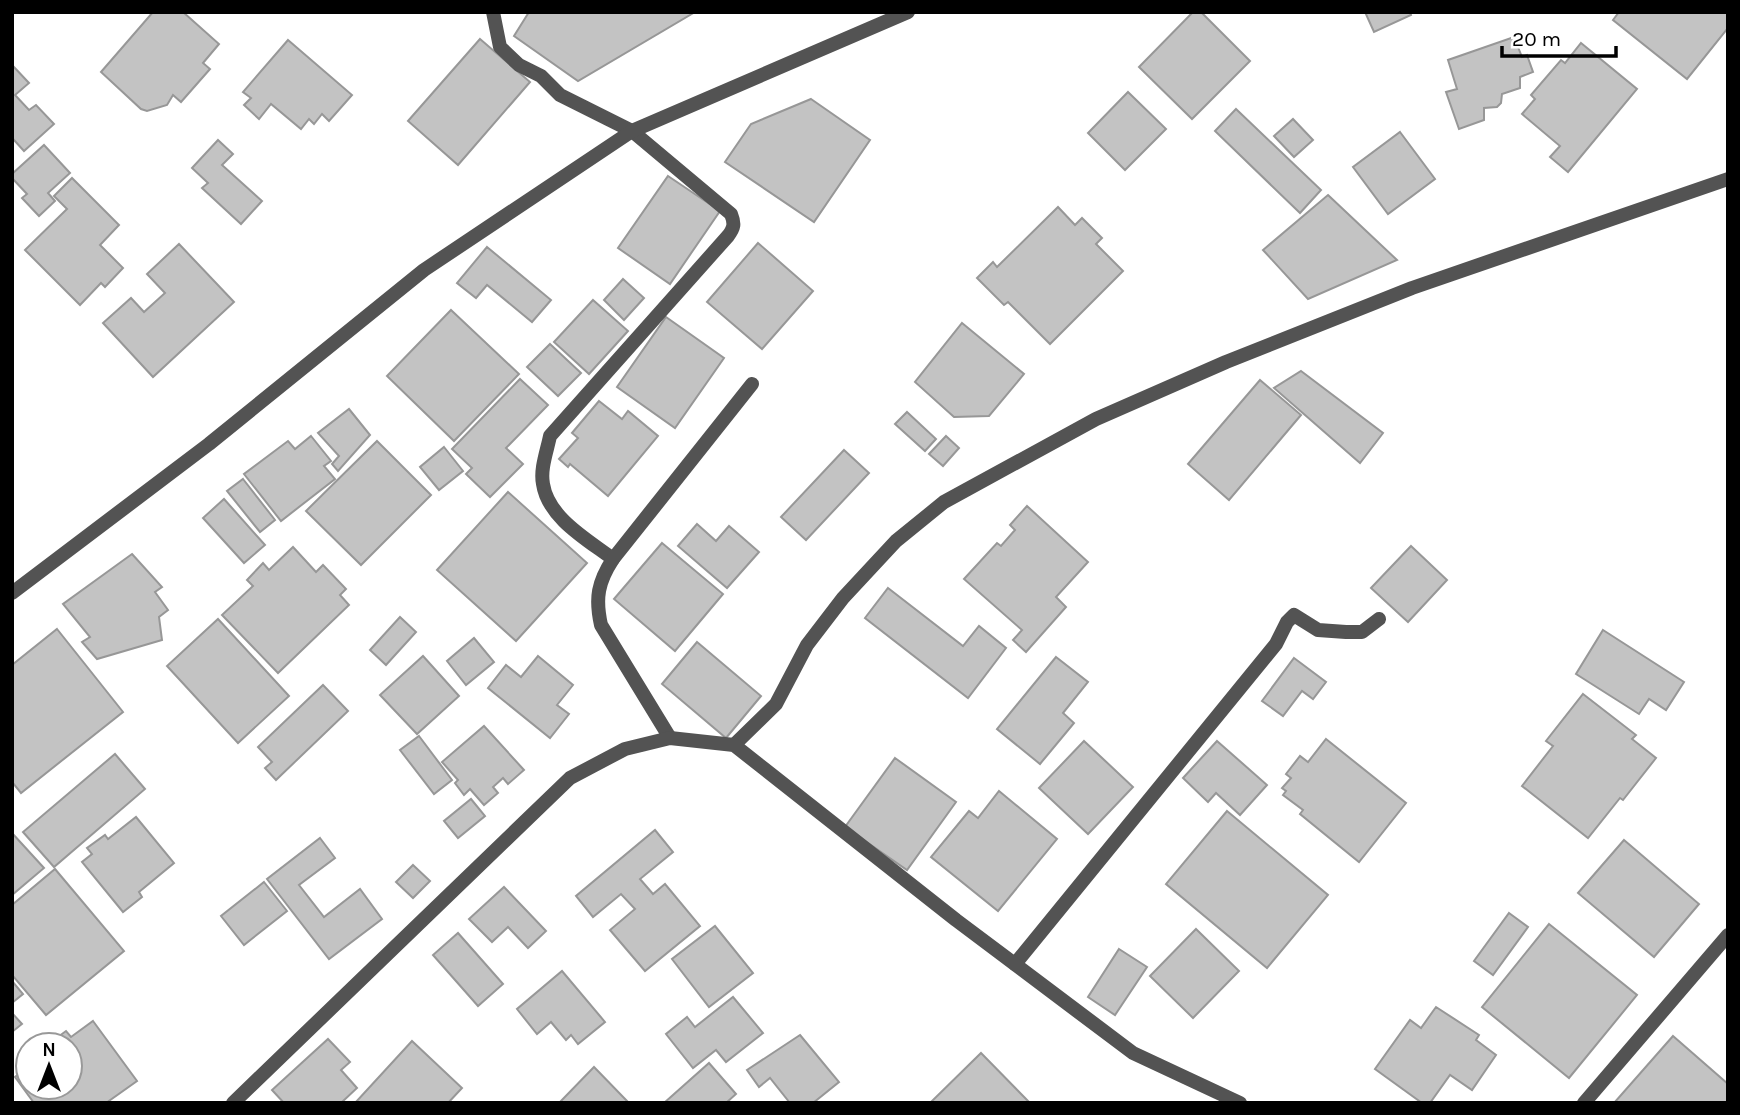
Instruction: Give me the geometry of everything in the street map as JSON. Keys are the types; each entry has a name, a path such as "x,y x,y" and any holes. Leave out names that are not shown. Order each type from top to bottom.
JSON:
{"street":[{"path":"494,12 500,47 519,65 541,76 560,95 632,131 731,215 734,222 733,229 727,236 550,436 543,485 550,504 570,527 613,559"},
{"path":"12,593 209,444 424,270 632,131 908,12"},
{"path":"734,745 776,704 807,645 843,598 897,541 944,502 1096,419 1226,362 1412,288 1728,179"},
{"path":"670,738 601,625 596,605 597,588 613,559 752,384"},
{"path":"1015,964 1276,644 1287,622 1294,615 1318,631 1362,632 1379,619"},
{"path":"233,1103 570,778 625,749 670,738 734,745 1133,1053 1240,1103"},
{"path":"1584,1103 1728,935"}],"building":[{"path":"153,12 183,12 219,44 203,63 210,69 181,102 173,95 167,105 147,111 141,109 101,72"},
{"path":"529,12 695,12 578,81 514,36"},
{"path":"1193,12 1201,12 1250,61 1192,119 1139,67"},
{"path":"1365,12 1410,12 1411,15 1374,32"},
{"path":"1619,12 1728,12 1728,28 1687,79 1613,20"},
{"path":"1514,37 1522,57 1527,55 1533,72 1520,77 1520,88 1502,94 1501,103 1497,107 1484,108 1484,120 1459,129 1446,92 1457,89 1448,60"},
{"path":"480,39 530,82 458,165 408,121"},
{"path":"288,40 352,95 329,121 322,114 314,124 309,119 301,129 271,104 259,119 244,105 251,98 243,92"},
{"path":"1581,43 1637,89 1568,172 1550,157 1560,146 1522,114 1535,99 1531,95 1561,60 1565,63"},
{"path":"13,66 29,83 15,95 29,110 36,105 54,124 24,151 14,140 12,142"},
{"path":"1128,92 1166,129 1125,170 1088,133"},
{"path":"811,99 870,140 814,222 725,162 751,124"},
{"path":"1236,109 1321,190 1300,213 1215,131"},
{"path":"1293,119 1313,140 1294,157 1274,136"},
{"path":"1400,132 1435,179 1388,214 1353,167"},
{"path":"218,140 233,154 222,165 262,201 241,224 202,188 208,183 192,168"},
{"path":"44,145 70,173 48,193 55,201 39,216 22,198 27,194 12,178 12,174"},
{"path":"668,176 720,211 670,284 618,248"},
{"path":"72,178 119,225 100,245 123,268 105,287 101,283 80,305 25,250 67,209 54,196"},
{"path":"1328,195 1397,260 1308,299 1263,250"},
{"path":"1058,207 1075,225 1082,218 1102,238 1096,244 1123,271 1050,344 1008,302 1004,305 977,278 993,262 997,267"},
{"path":"758,243 813,291 762,349 707,302"},
{"path":"179,244 234,302 153,377 103,323 131,298 144,312 165,293 147,274"},
{"path":"487,247 551,300 532,322 487,285 476,298 457,283"},
{"path":"623,279 644,298 624,320 604,300"},
{"path":"593,300 628,331 589,374 554,342"},
{"path":"451,310 519,374 454,441 387,376"},
{"path":"666,317 724,358 675,428 617,387"},
{"path":"962,323 1024,374 989,416 954,417 915,382"},
{"path":"550,344 581,373 558,396 527,367"},
{"path":"1301,371 1383,433 1360,463 1274,388"},
{"path":"520,379 548,405 506,448 523,464 490,497 466,474 472,468 452,449"},
{"path":"1260,380 1301,415 1229,500 1188,464"},
{"path":"599,401 622,419 628,411 658,436 608,496 570,464 568,467 559,459 578,438 572,433"},
{"path":"349,409 370,435 338,471 332,464 339,456 318,433"},
{"path":"907,412 936,439 925,451 895,424"},
{"path":"311,436 331,461 324,466 335,479 281,521 244,474 288,441 295,449"},
{"path":"946,436 959,448 943,466 929,454"},
{"path":"377,441 431,495 361,565 306,511"},
{"path":"444,447 463,471 439,490 420,467"},
{"path":"844,450 869,473 806,540 781,517"},
{"path":"243,479 275,520 260,532 227,491"},
{"path":"508,492 587,563 516,641 437,570"},
{"path":"224,499 265,545 244,563 203,518"},
{"path":"1027,506 1088,562 1056,597 1066,607 1026,652 1013,640 1022,630 964,579 997,543 1001,546 1015,530 1010,525"},
{"path":"697,524 716,541 729,526 759,552 727,588 678,546"},
{"path":"662,543 723,594 675,651 614,599"},
{"path":"1411,546 1447,580 1408,622 1371,588"},
{"path":"293,547 316,572 323,565 346,589 340,595 349,605 278,673 222,615 253,586 247,580 263,563 269,570"},
{"path":"132,554 162,587 155,592 168,610 159,617 162,640 97,659 82,642 90,637 63,604"},
{"path":"888,588 963,646 979,626 1006,648 968,698 865,618"},
{"path":"400,617 416,632 386,665 370,650"},
{"path":"218,619 289,696 238,743 167,666"},
{"path":"57,629 123,712 21,793 12,782 12,665"},
{"path":"1603,630 1684,682 1666,710 1649,699 1639,714 1576,674"},
{"path":"474,638 494,662 466,685 447,661"},
{"path":"697,642 761,696 726,738 662,684"},
{"path":"423,656 459,696 417,734 380,695"},
{"path":"538,656 573,685 557,705 569,714 550,738 488,688 506,665 521,677"},
{"path":"1056,657 1088,682 1063,713 1074,723 1040,764 997,729"},
{"path":"1294,658 1326,682 1313,699 1302,691 1283,716 1262,701"},
{"path":"323,685 348,711 276,780 265,768 272,762 258,747"},
{"path":"1583,694 1636,735 1632,739 1656,758 1588,838 1522,786 1553,746 1546,741"},
{"path":"484,726 524,770 508,784 503,778 493,787 498,793 484,805 470,789 464,795 455,783 458,780 442,762"},
{"path":"419,736 452,780 434,794 400,750"},
{"path":"1326,739 1406,803 1359,862 1300,814 1303,810 1283,795 1286,791 1282,788 1291,778 1286,774 1300,756 1308,762"},
{"path":"1084,741 1133,787 1088,834 1039,788"},
{"path":"1217,741 1267,785 1240,815 1216,793 1208,802 1183,778"},
{"path":"115,754 145,789 54,867 23,832"},
{"path":"895,758 956,802 907,870 845,827"},
{"path":"999,791 1057,839 998,911 931,857 969,811 978,818"},
{"path":"471,799 485,816 458,838 444,821"},
{"path":"1227,811 1328,895 1267,968 1166,884"},
{"path":"136,817 174,863 139,892 142,897 123,912 82,862 92,854 87,848 105,835 108,839"},
{"path":"655,830 673,852 640,879 653,894 665,884 700,926 645,971 610,930 635,909 621,894 593,917 576,896"},
{"path":"12,833 44,868 12,895"},
{"path":"320,838 335,858 299,885 324,917 360,889 382,919 329,959 267,879"},
{"path":"1624,840 1699,904 1654,957 1578,893"},
{"path":"413,865 430,881 413,898 396,882"},
{"path":"55,869 124,951 46,1015 12,975 12,905"},
{"path":"264,882 287,911 244,945 221,916"},
{"path":"504,887 546,931 528,948 508,927 492,942 469,919"},
{"path":"1509,913 1528,927 1493,975 1474,961"},
{"path":"1549,924 1637,995 1569,1078 1482,1007"},
{"path":"715,926 753,973 709,1007 672,959"},
{"path":"1196,929 1239,971 1193,1018 1150,976"},
{"path":"458,933 503,984 478,1006 433,955"},
{"path":"1119,949 1147,967 1115,1015 1088,997"},
{"path":"562,971 605,1022 578,1044 571,1035 566,1040 551,1022 537,1034 517,1009"},
{"path":"12,981 23,994 12,1003"},
{"path":"733,997 763,1033 726,1062 716,1050 693,1068 666,1034 687,1017 695,1027"},
{"path":"1436,1007 1479,1035 1476,1040 1496,1055 1472,1090 1450,1075 1430,1103 1422,1103 1375,1069 1410,1020 1421,1028"},
{"path":"12,1013 22,1024 12,1032"},
{"path":"93,1021 137,1081 106,1103 34,1103 33,1101 84,1101 84,1031 79,1031"},
{"path":"800,1035 839,1082 813,1103 790,1103 770,1078 759,1087 747,1070"},
{"path":"1673,1036 1728,1084 1728,1103 1614,1103"},
{"path":"328,1039 350,1062 341,1070 357,1088 341,1103 284,1103 272,1090"},
{"path":"412,1041 462,1088 448,1103 355,1103"},
{"path":"981,1053 1030,1103 930,1103"},
{"path":"709,1063 736,1094 726,1103 664,1103"},
{"path":"594,1067 629,1103 559,1103"}]}
